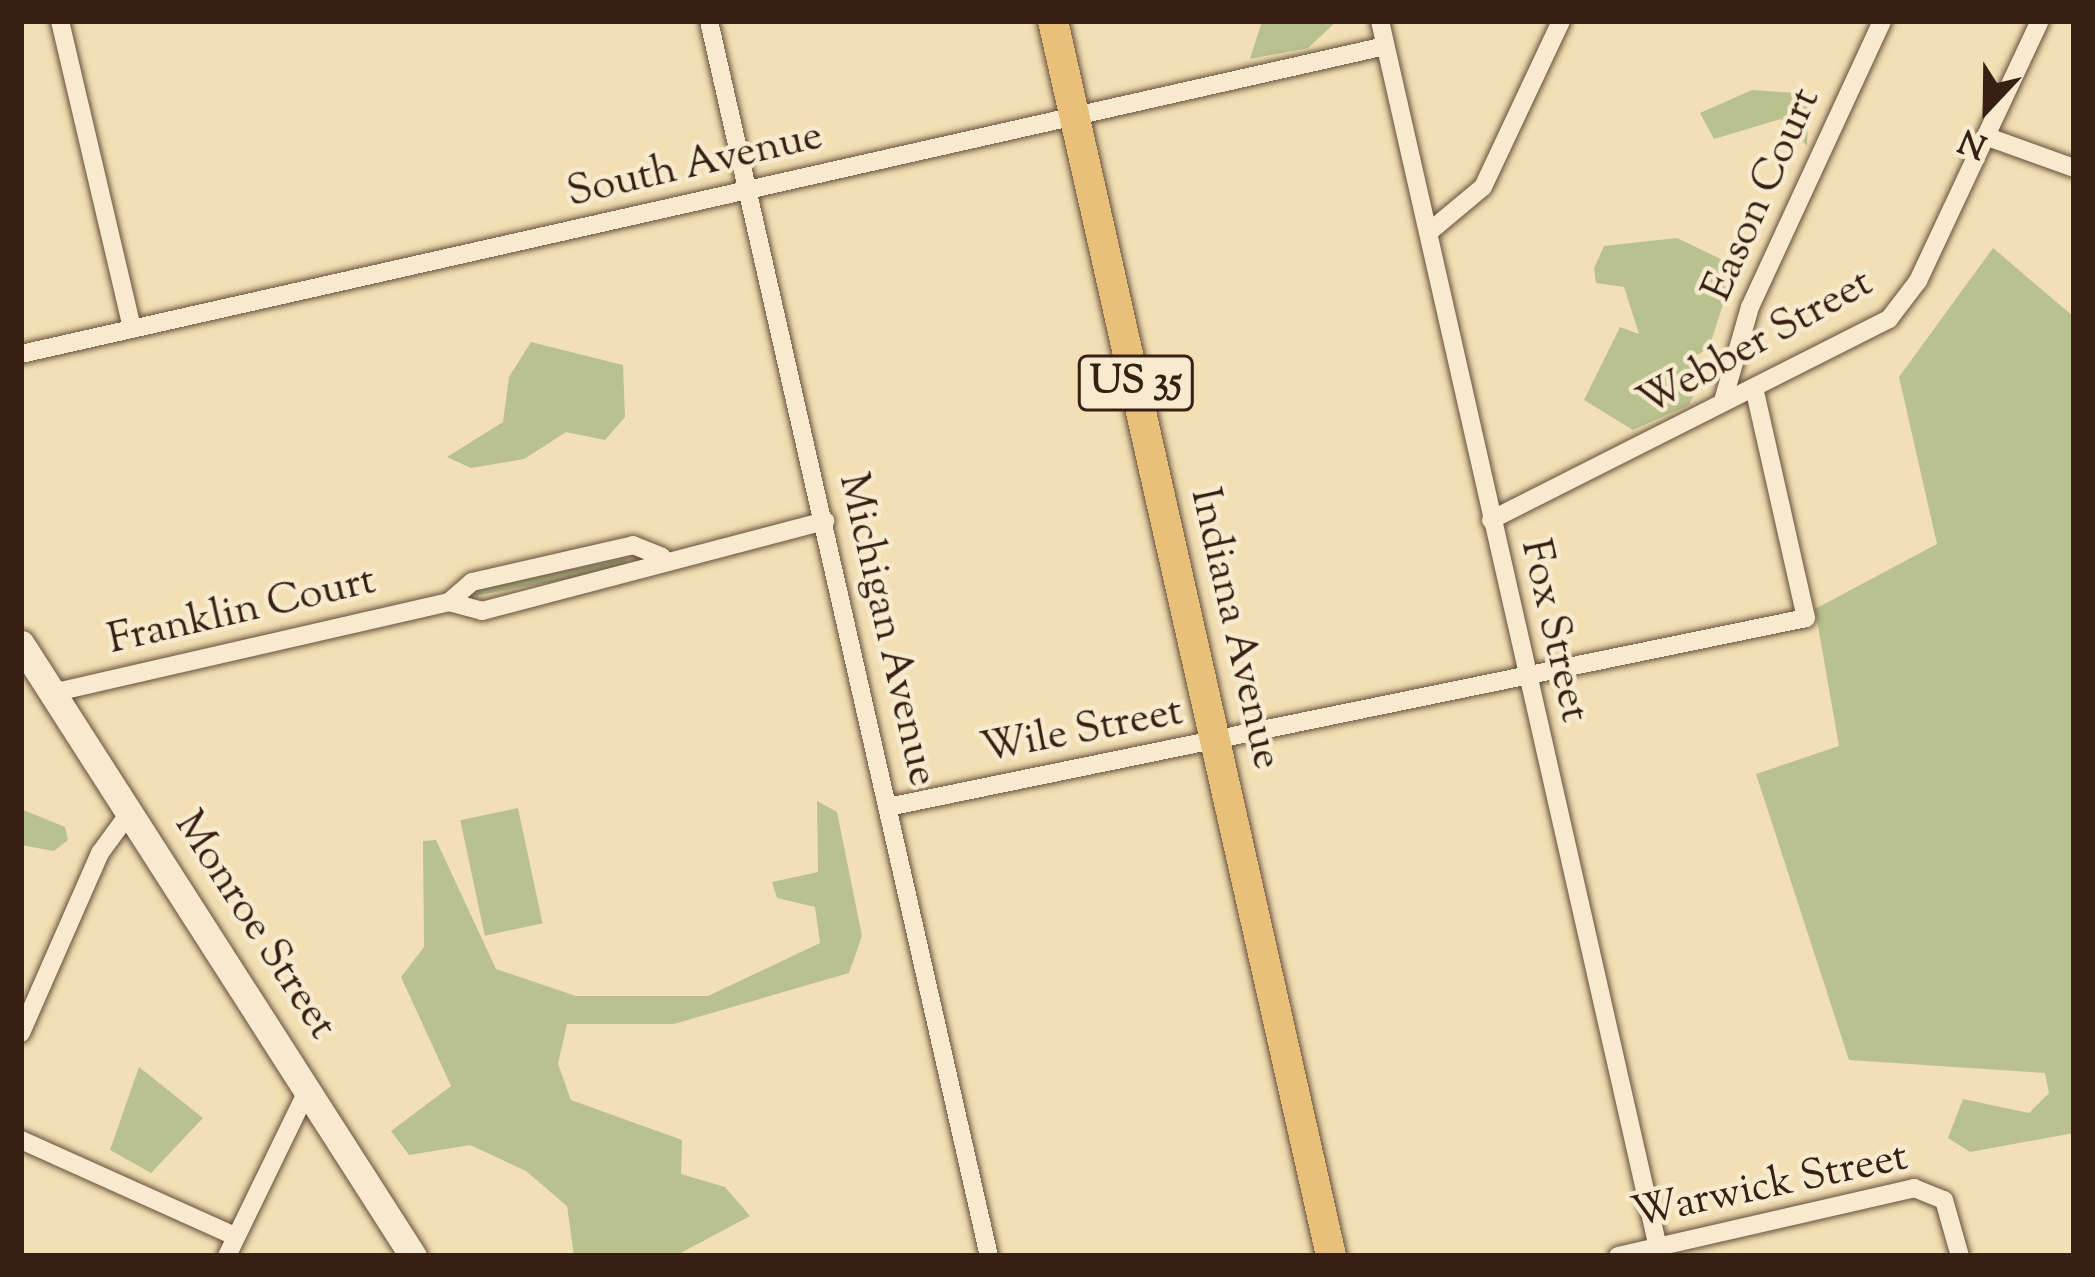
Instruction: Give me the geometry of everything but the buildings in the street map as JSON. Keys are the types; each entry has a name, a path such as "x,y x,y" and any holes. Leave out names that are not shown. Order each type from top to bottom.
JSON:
{"main road":[{"name":"Indiana Avenue","path":"1053,21 1331,1256"},
{"name":"Monroe Street","path":"21,644 413,1256"}],"street":[{"path":"60,21 132,328"},
{"name":"Michigan Avenue","path":"709,21 989,1256"},
{"name":"Fox Street","path":"1380,21 1659,1252"},
{"path":"1429,232 1483,187 1561,21"},
{"name":"Eason Court","path":"1723,401 1742,326 1882,21"},
{"name":"Webber Street","path":"1491,520 1723,401 1755,391 1906,302 2040,21"},
{"name":"South Avenue","path":"21,354 1385,46"},
{"path":"1988,136 2074,167"},
{"path":"1218,744 1806,618 1755,391"},
{"name":"Franklin Court","path":"449,602 482,611 637,576 662,557 825,521"},
{"name":"Franklin Court","path":"52,693 449,602 472,582 633,545 662,557"},
{"name":"Wile Street","path":"888,807 1218,744"},
{"path":"21,1033 100,853 130,812"},
{"path":"226,1256 308,1089"},
{"path":"21,1140 235,1236"},
{"name":"Warwick Street","path":"1618,1256 1659,1252 1936,1189 1960,1256"}],"green space":[{"path":"1262,21 1337,21 1308,48 1250,59"},
{"path":"1752,90 1809,94 1807,146 1781,119 1714,139 1700,113"},
{"path":"1677,238 1731,264 1727,292 1709,348 1694,357 1708,364 1689,405 1633,430 1584,400 1620,327 1639,334 1624,287 1596,283 1594,268 1604,246"},
{"path":"1993,248 2074,317 2074,1133 1970,1152 1948,1138 1963,1099 2029,1113 2049,1093 2045,1073 1849,1060 1756,774 1839,746 1815,609 1937,544 1899,377"},
{"path":"531,342 623,365 625,417 605,440 566,432 524,459 471,468 447,457 503,422 509,377"},
{"path":"627,558 623,569 474,596 476,589"},
{"path":"817,801 837,812 862,936 849,973 674,1024 567,1024 558,1064 571,1100 682,1140 681,1174 725,1187 750,1216 675,1256 574,1256 567,1206 526,1171 470,1145 409,1155 391,1131 451,1086 401,977 424,947 423,841 436,840 496,969 576,996 708,996 820,943 815,907 777,898 772,882 818,872"},
{"path":"518,808 543,923 485,936 460,820"},
{"path":"21,809 65,827 68,840 54,851 21,845"},
{"path":"139,1067 203,1118 151,1173 110,1150"}]}
